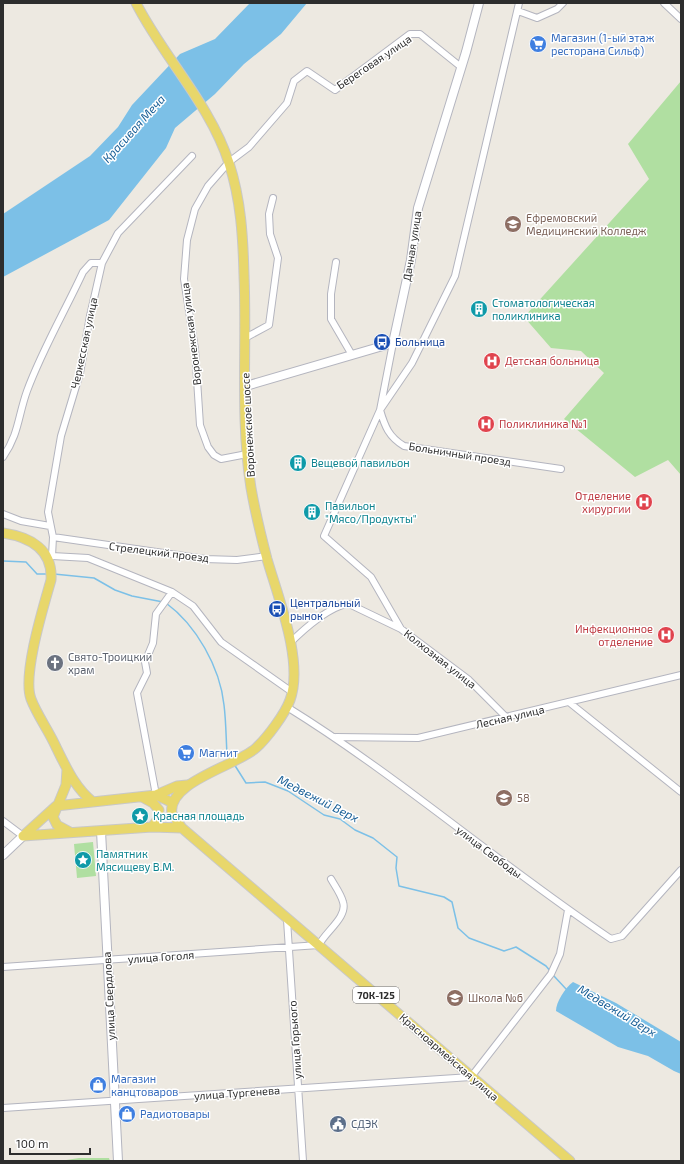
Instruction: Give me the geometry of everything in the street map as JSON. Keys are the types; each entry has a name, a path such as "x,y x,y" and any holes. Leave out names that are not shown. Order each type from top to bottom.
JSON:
{"main road":[{"name":"Воронежское шоссе","path":"136,3 209,117 229,162 239,199 243,240 247,454 252,490 266,556 291,642 294,664 292,692 287,707 257,747 240,759 187,785"},
{"path":"3,533 28,539 49,556 52,568 51,580 32,652 30,697 67,769 84,795 93,802"},
{"path":"67,769 66,785 56,806 53,817 57,825 71,833"},
{"path":"23,836 56,806 156,795 177,786 187,785"},
{"path":"182,828 172,814 172,803 187,785"},
{"path":"156,795 172,803"},
{"path":"142,797 153,803 159,810 158,819 152,827"},
{"path":"152,827 172,814"},
{"path":"23,836 152,827 182,828"},
{"name":"Красноармейская улица","path":"182,828 287,920 319,945 570,1161"}],"street":[{"name":"Дачная улица","path":"393,343 410,260 418,208 479,3"},
{"path":"380,410 412,363 455,276 519,3"},
{"path":"518,11 537,18 557,9 563,3"},
{"path":"664,3 681,19"},
{"name":"Береговая улица","path":"229,162 249,147 287,103 294,81 307,71 335,90 410,34 420,34 461,67"},
{"name":"Черкесская улица","path":"49,556 53,537 48,512 61,436 80,373 90,316 102,263 118,233 192,156"},
{"name":"Воронежская улица","path":"229,162 208,186 195,209 187,240 184,279 195,349 200,425 205,439 214,455 221,459 247,454"},
{"path":"245,338 269,325 278,258 270,234 269,214 273,198"},
{"path":"336,262 331,294 330,319 352,355"},
{"path":"3,457 12,444 19,425 27,392 40,361 83,272 92,263 102,263"},
{"path":"246,386 393,343"},
{"name":"Колхозная улица","path":"393,343 380,410 324,536 371,577 401,629 469,680 507,718"},
{"name":"Больничный проезд","path":"380,410 385,428 394,440 404,446 560,469"},
{"path":"3,514 21,521 50,526"},
{"name":"Стрелецкий проезд","path":"53,537 205,560 237,560 266,556"},
{"path":"49,556 88,558 172,592 193,606 221,642 292,692"},
{"path":"156,795 137,693 146,673 145,662 153,642 156,614 172,592"},
{"path":"291,642 307,626 342,604 349,604 401,629"},
{"name":"Лесная улица","path":"336,737 418,738 570,703 681,675"},
{"path":"570,703 681,792"},
{"name":"улица Свободы","path":"287,707 336,737 568,910 611,939 622,936 681,870"},
{"path":"3,820 23,836 3,855"},
{"name":"улица Свердлова","path":"101,831 118,1161"},
{"path":"319,945 322,937 342,914 344,903 331,879"},
{"path":"471,1076 551,974 560,954 568,910"},
{"name":"улица Горького","path":"287,920 303,1161"},
{"name":"улица Гоголя","path":"3,967 319,945"},
{"name":"улица Тургенева","path":"3,1108 471,1076"}],"green space":[{"path":"681,81 681,475 668,460 635,477 564,419 604,373 581,351 551,348 524,317 649,179 628,144"},
{"path":"93,842 96,876 77,878 74,844"},
{"path":"79,1158 109,1158 110,1161 60,1161"}],"water":[{"name":"Красивая Меча","path":"250,3 307,3 281,34 244,64 215,94 175,128 166,148 109,220 3,277 3,214 90,156 118,127 132,105 180,54 215,39"},
{"path":"573,982 616,1003 681,1042 681,1074 648,1056 618,1047 556,1011 556,1007 562,995"}],"waterway":[{"name":"Медвежий Верх","path":"3,561 26,562 37,574 48,574"},
{"name":"Медвежий Верх","path":"54,574 94,578 115,590 132,596 163,602"},
{"name":"Медвежий Верх","path":"166,603 187,623 205,648 212,662 222,691 225,711 227,754 231,759"},
{"name":"Медвежий Верх","path":"234,764 246,783 265,782 288,791 324,815 340,819 355,830 373,838 397,857 396,868 399,886 444,897 452,902 458,928 469,938 504,951 516,947 546,966 551,972"},
{"name":"Медвежий Верх","path":"553,975 567,990"}],"place":[{"name":"Магазин (1-ый этаж ресторана Сильф)","path":"538,44"},
{"name":"Ефремовский Медицинский Колледж","path":"513,224"},
{"name":"Стоматологическая поликлиника","path":"479,309"},
{"name":"Больница","path":"382,342"},
{"name":"Детская больница","path":"492,361"},
{"name":"Поликлиника №1","path":"486,424"},
{"name":"Вещевой павильон","path":"298,463"},
{"name":"Отделение хирургии","path":"644,502"},
{"name":"Павильон \"Мясо/Продукты\"","path":"312,512"},
{"name":"Центральный рынок","path":"277,609"},
{"name":"Инфекционное отделение","path":"666,635"},
{"name":"Свято-Троицкий храм","path":"55,663"},
{"name":"Магнит","path":"186,753"},
{"name":"58","path":"504,798"},
{"name":"Красная площадь","path":"140,816"},
{"name":"Памятник Мясищеву В.М.","path":"83,860"},
{"name":"Школа №6","path":"455,998"},
{"name":"Магазин канцтоваров","path":"98,1085"},
{"name":"Радиотовары","path":"127,1114"},
{"name":"СДЭК","path":"338,1124"}]}
